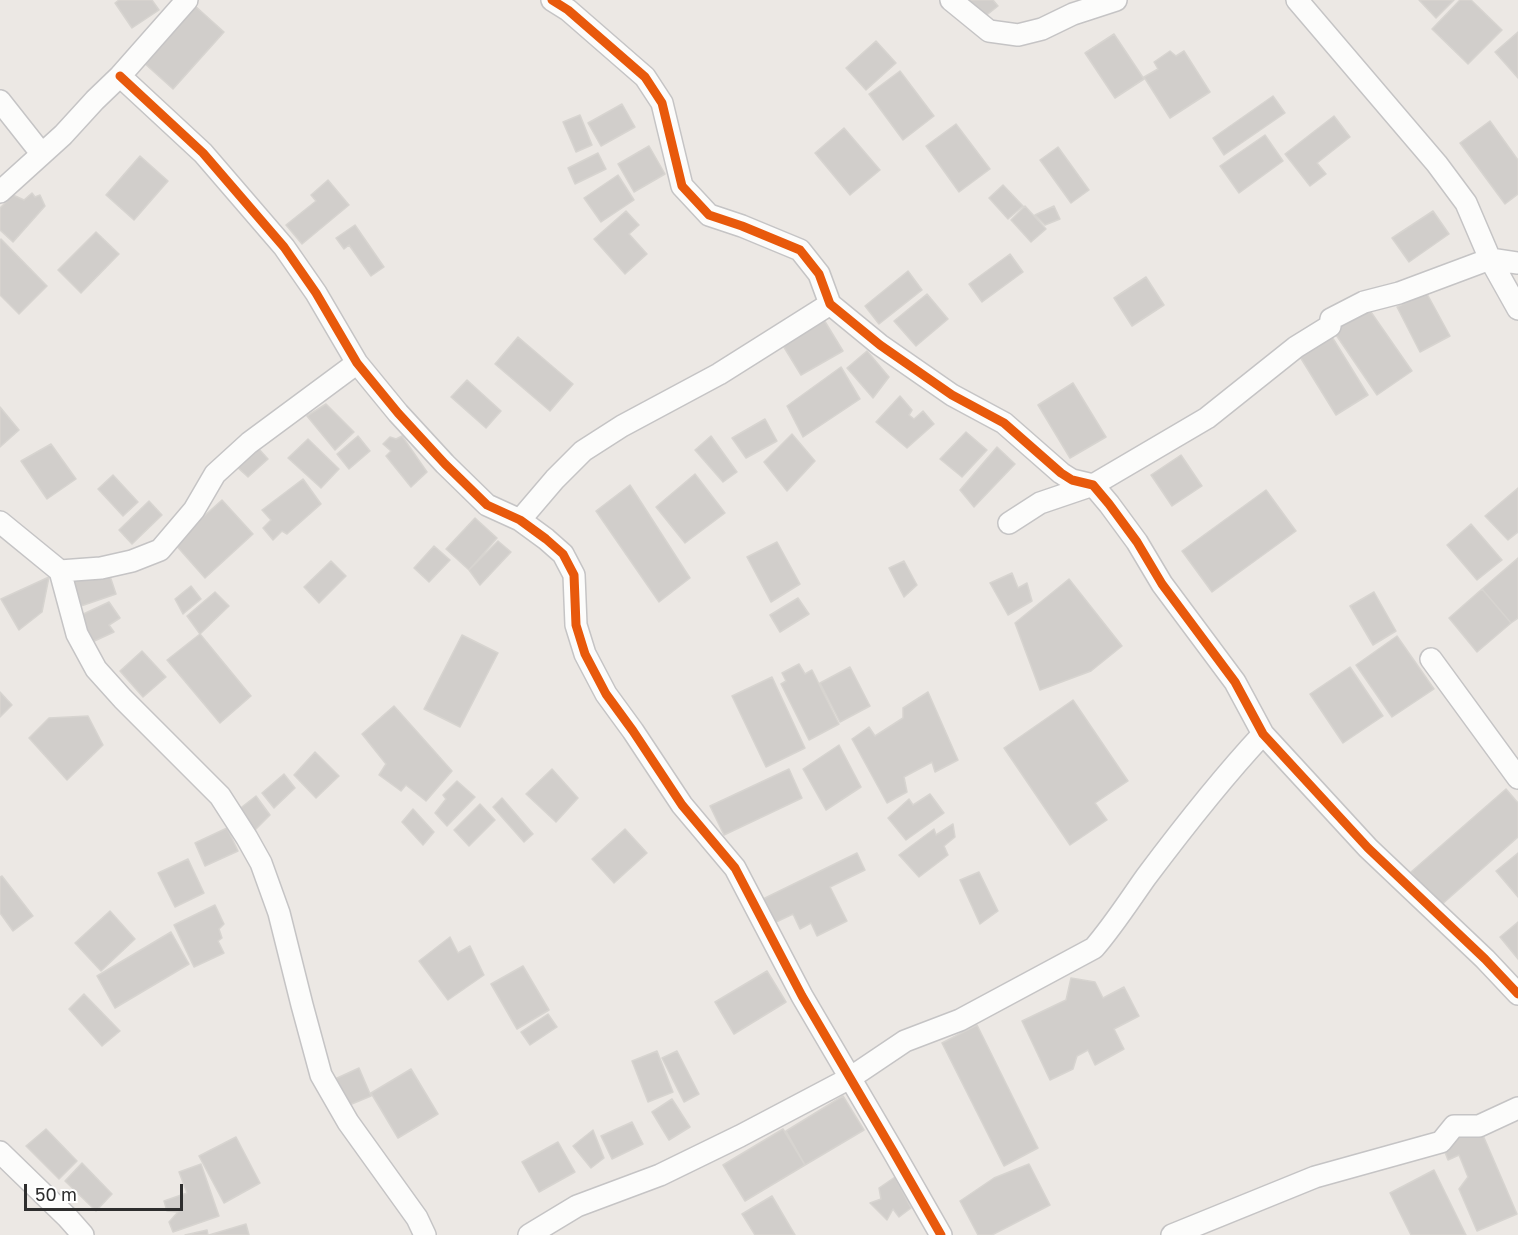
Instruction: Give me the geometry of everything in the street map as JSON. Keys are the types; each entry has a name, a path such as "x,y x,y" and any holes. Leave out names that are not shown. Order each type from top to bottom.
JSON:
{"street":[{"path":"0,192 63,135 120,76 187,0"},
{"path":"552,0 568,10 645,77 662,103 682,186 709,215 800,250 819,274 830,303 880,345 943,388 1004,423 1061,473 1072,480 1093,485 1130,532 1162,584 1235,682 1263,734 1368,848 1477,951 1518,994"},
{"path":"951,0 989,31 1018,35 1042,29 1073,14 1116,0"},
{"path":"1297,0 1437,164 1466,203 1490,259 1518,309"},
{"path":"120,76 203,153 284,247 316,292 357,363 398,413 445,464 487,505 520,519 563,554 574,575 576,625 585,654 606,694 682,805 735,868 802,996 941,1235"},
{"path":"0,101 41,153"},
{"path":"1009,523 1040,503 1093,485 1208,418 1296,347 1330,327 1331,320 1364,302 1399,293 1490,259 1518,263"},
{"path":"520,519 583,451 622,426 719,374 830,303"},
{"path":"60,571 101,568 132,561 160,550 194,510 215,474 249,443 357,363"},
{"path":"0,522 60,571 77,633 96,669 220,796 252,847 261,863 279,913 321,1075 348,1122 417,1218 425,1235"},
{"path":"1431,659 1518,778"},
{"path":"529,1235 577,1206 660,1175 750,1130 850,1078 905,1041 960,1020 1094,948 1190,821 1263,734"},
{"path":"1172,1235 1315,1177 1441,1142 1454,1126 1479,1126 1518,1108"},
{"path":"0,1152 83,1235"}],"building":[{"path":"119,0 152,0 159,10 132,28 115,3"},
{"path":"968,0 993,0 998,6 983,18"},
{"path":"1419,0 1454,0 1436,18"},
{"path":"1460,0 1471,0 1502,30 1468,64 1432,29"},
{"path":"194,5 224,32 173,89 143,62"},
{"path":"1518,32 1518,78 1495,52"},
{"path":"1114,34 1144,79 1115,98 1085,53"},
{"path":"876,41 896,63 866,90 846,68"},
{"path":"1170,51 1176,56 1184,51 1210,92 1170,118 1144,77 1158,69 1154,62"},
{"path":"900,71 934,116 903,140 869,94"},
{"path":"1273,96 1285,113 1224,155 1213,138"},
{"path":"622,104 635,127 601,146 588,123"},
{"path":"580,115 592,145 576,152 563,122"},
{"path":"1334,116 1350,137 1317,163 1326,174 1310,186 1285,154"},
{"path":"1490,121 1518,160 1518,194 1505,204 1460,143"},
{"path":"956,124 990,169 959,192 926,146"},
{"path":"844,128 880,170 850,195 815,153"},
{"path":"1265,135 1283,161 1239,193 1220,166"},
{"path":"649,146 665,174 634,192 618,164"},
{"path":"1058,147 1089,190 1071,203 1040,160"},
{"path":"598,153 606,169 575,184 568,168"},
{"path":"140,156 168,181 134,220 106,195"},
{"path":"618,175 634,200 601,222 584,198"},
{"path":"328,180 349,205 302,244 286,225 316,201 311,195"},
{"path":"1003,185 1023,206 1008,219 989,198"},
{"path":"32,193 35,197 40,195 45,206 13,242 0,230 0,208 13,195 24,200"},
{"path":"1025,206 1046,229 1031,242 1011,220"},
{"path":"1054,206 1060,219 1045,225 1035,215"},
{"path":"626,211 639,225 629,234 647,254 625,274 594,239"},
{"path":"1433,211 1449,234 1409,262 1392,238"},
{"path":"355,225 384,267 371,276 349,245 344,249 336,238"},
{"path":"96,232 119,254 81,293 58,270"},
{"path":"1,239 47,286 19,314 0,295"},
{"path":"1010,254 1023,272 982,302 969,284"},
{"path":"908,271 922,290 879,324 865,306"},
{"path":"1146,277 1164,305 1132,326 1114,298"},
{"path":"1426,292 1450,336 1420,352 1397,307"},
{"path":"927,294 948,319 916,346 894,321"},
{"path":"1364,302 1412,371 1377,395 1330,326"},
{"path":"821,315 843,351 801,375 782,344"},
{"path":"1329,332 1368,395 1336,415 1297,352"},
{"path":"518,337 573,384 550,411 495,364"},
{"path":"867,351 889,377 873,398 847,368"},
{"path":"841,367 860,399 803,437 787,406"},
{"path":"467,380 501,411 486,428 451,397"},
{"path":"1073,383 1106,437 1070,458 1038,405"},
{"path":"900,396 912,410 909,415 914,419 923,411 934,424 907,448 876,422"},
{"path":"326,404 354,432 335,450 307,416"},
{"path":"0,407 19,430 0,447"},
{"path":"765,419 777,441 746,458 732,438"},
{"path":"966,432 987,450 962,477 940,459"},
{"path":"792,434 815,461 787,491 764,462"},
{"path":"358,436 370,451 349,469 337,454"},
{"path":"402,436 427,472 411,487 386,456 391,451 383,444 390,437 396,439"},
{"path":"711,436 737,472 723,482 695,450"},
{"path":"308,439 339,469 321,488 288,458"},
{"path":"51,444 76,479 47,499 21,461"},
{"path":"997,447 1015,464 974,507 960,490"},
{"path":"258,448 268,459 248,477 237,467"},
{"path":"1181,455 1202,486 1172,506 1151,475"},
{"path":"695,474 725,513 685,543 656,507"},
{"path":"113,475 138,502 123,516 98,489"},
{"path":"303,479 321,504 287,534 282,531 273,540 263,528 271,520 262,510"},
{"path":"630,485 690,578 659,602 596,511"},
{"path":"1518,488 1518,532 1508,540 1485,516"},
{"path":"1266,490 1296,531 1212,592 1182,551"},
{"path":"222,500 253,534 205,578 174,543"},
{"path":"149,501 162,515 132,544 119,530"},
{"path":"475,518 497,538 469,570 446,549"},
{"path":"1471,524 1502,560 1477,580 1447,545"},
{"path":"498,541 511,552 480,585 469,570"},
{"path":"777,542 800,584 771,602 747,557"},
{"path":"434,546 450,560 429,582 414,568"},
{"path":"1518,558 1518,618 1511,623 1482,589"},
{"path":"331,561 346,576 319,603 304,587"},
{"path":"904,561 917,585 904,597 889,568"},
{"path":"107,567 116,594 81,606 72,579"},
{"path":"1012,573 1018,588 1027,583 1032,601 1008,615 990,583"},
{"path":"49,577 42,612 19,630 1,599"},
{"path":"1069,579 1122,646 1091,671 1040,690 1015,623"},
{"path":"191,586 201,599 183,614 175,599"},
{"path":"1482,589 1511,623 1477,652 1449,618"},
{"path":"215,592 229,606 200,634 187,616"},
{"path":"1374,592 1396,631 1373,645 1350,606"},
{"path":"798,598 809,614 780,632 770,615"},
{"path":"109,602 120,618 109,625 114,632 90,643 77,617"},
{"path":"200,634 251,696 220,723 167,660"},
{"path":"462,635 498,653 460,727 424,709"},
{"path":"1397,636 1434,689 1392,717 1356,665"},
{"path":"142,651 166,677 143,697 120,671"},
{"path":"799,664 805,674 812,670 839,724 809,740 781,684 786,681 782,673"},
{"path":"850,667 870,706 840,722 820,683"},
{"path":"1350,667 1383,716 1343,743 1310,694"},
{"path":"772,677 805,748 766,767 732,696"},
{"path":"0,692 12,705 0,717"},
{"path":"928,692 958,760 935,772 932,762 904,777 907,792 887,803 852,739 869,727 875,736 903,718 903,708"},
{"path":"1073,700 1128,781 1095,803 1107,820 1070,845 1004,748"},
{"path":"394,706 452,771 426,801 406,785 401,791 379,775 386,764 362,734"},
{"path":"88,716 103,745 67,780 29,738 49,718"},
{"path":"839,745 861,787 826,810 803,769"},
{"path":"315,752 339,776 316,798 294,775"},
{"path":"552,769 578,798 556,822 526,794"},
{"path":"789,769 802,798 724,835 710,806"},
{"path":"284,774 295,788 274,808 262,793"},
{"path":"457,781 475,797 447,826 435,813 446,799 443,795"},
{"path":"1506,789 1518,803 1518,837 1440,906 1411,872"},
{"path":"930,794 944,813 906,840 888,818 909,799 913,805"},
{"path":"256,796 270,815 254,831 238,810"},
{"path":"502,798 533,834 524,842 493,807"},
{"path":"480,804 495,820 469,846 454,830"},
{"path":"413,809 434,832 423,845 402,822"},
{"path":"953,824 955,837 944,846 948,855 919,877 899,855 934,829 936,835"},
{"path":"227,828 238,851 205,866 195,843"},
{"path":"625,829 647,853 614,883 592,859"},
{"path":"857,853 865,870 830,887 847,921 817,936 811,923 800,929 793,914 774,923 763,899"},
{"path":"1518,853 1518,897 1496,871"},
{"path":"188,859 204,893 175,907 158,873"},
{"path":"979,872 998,911 980,924 960,880"},
{"path":"2,876 33,916 13,931 0,913 0,877"},
{"path":"215,905 224,924 219,929 222,938 218,941 224,953 194,967 174,925"},
{"path":"110,911 135,939 101,971 75,943"},
{"path":"1518,922 1518,959 1500,937"},
{"path":"171,932 189,964 115,1008 97,976"},
{"path":"450,937 458,953 470,946 484,975 448,1000 419,961"},
{"path":"523,966 549,1010 517,1029 491,984"},
{"path":"767,971 786,1002 734,1034 715,1002"},
{"path":"1071,978 1095,982 1103,998 1124,987 1139,1016 1114,1029 1124,1049 1095,1065 1088,1050 1077,1056 1073,1069 1050,1080 1022,1021 1066,1000"},
{"path":"84,994 120,1031 102,1046 69,1009"},
{"path":"548,1014 557,1027 530,1045 521,1032"},
{"path":"977,1025 1038,1148 1004,1166 942,1043"},
{"path":"657,1051 673,1092 648,1102 632,1061"},
{"path":"677,1051 699,1094 684,1102 662,1058"},
{"path":"359,1068 371,1096 347,1106 335,1079"},
{"path":"411,1069 438,1114 398,1138 371,1093"},
{"path":"843,1096 864,1130 805,1165 786,1131"},
{"path":"672,1099 690,1127 669,1140 652,1112"},
{"path":"632,1122 643,1144 612,1159 601,1136"},
{"path":"1479,1126 1517,1214 1477,1231 1459,1189 1468,1177 1459,1155 1448,1160 1441,1142"},
{"path":"46,1129 77,1161 59,1179 26,1146"},
{"path":"783,1129 805,1165 745,1201 723,1165"},
{"path":"593,1130 604,1158 591,1168 573,1146"},
{"path":"236,1137 260,1183 224,1203 199,1156"},
{"path":"558,1142 575,1172 539,1192 522,1162"},
{"path":"82,1163 112,1194 96,1211 65,1181"},
{"path":"201,1164 219,1216 173,1232 169,1222 178,1212 167,1211 164,1201 187,1193 179,1172"},
{"path":"1029,1164 1050,1205 992,1235 978,1235 960,1201 994,1178"},
{"path":"1434,1170 1466,1235 1411,1235 1390,1193"},
{"path":"895,1177 911,1208 899,1217 893,1209 887,1220 870,1203 881,1199 879,1188"},
{"path":"772,1196 795,1235 755,1235 742,1214"},
{"path":"246,1224 249,1235 209,1235"},
{"path":"207,1230 208,1235 185,1235"}],"cycle path":[{"path":"552,0 568,10 645,77 662,103 682,186 709,215 800,250 819,274 830,304 880,345 952,395 1004,423 1061,473 1072,480 1093,485 1137,542 1162,584 1235,682 1263,734 1368,848 1485,959 1518,994"},
{"path":"120,76 203,153 284,247 316,293 357,363 398,413 445,464 487,505 520,520 563,554 574,575 576,625 585,654 606,694 682,805 735,868 802,996 941,1235"}]}
